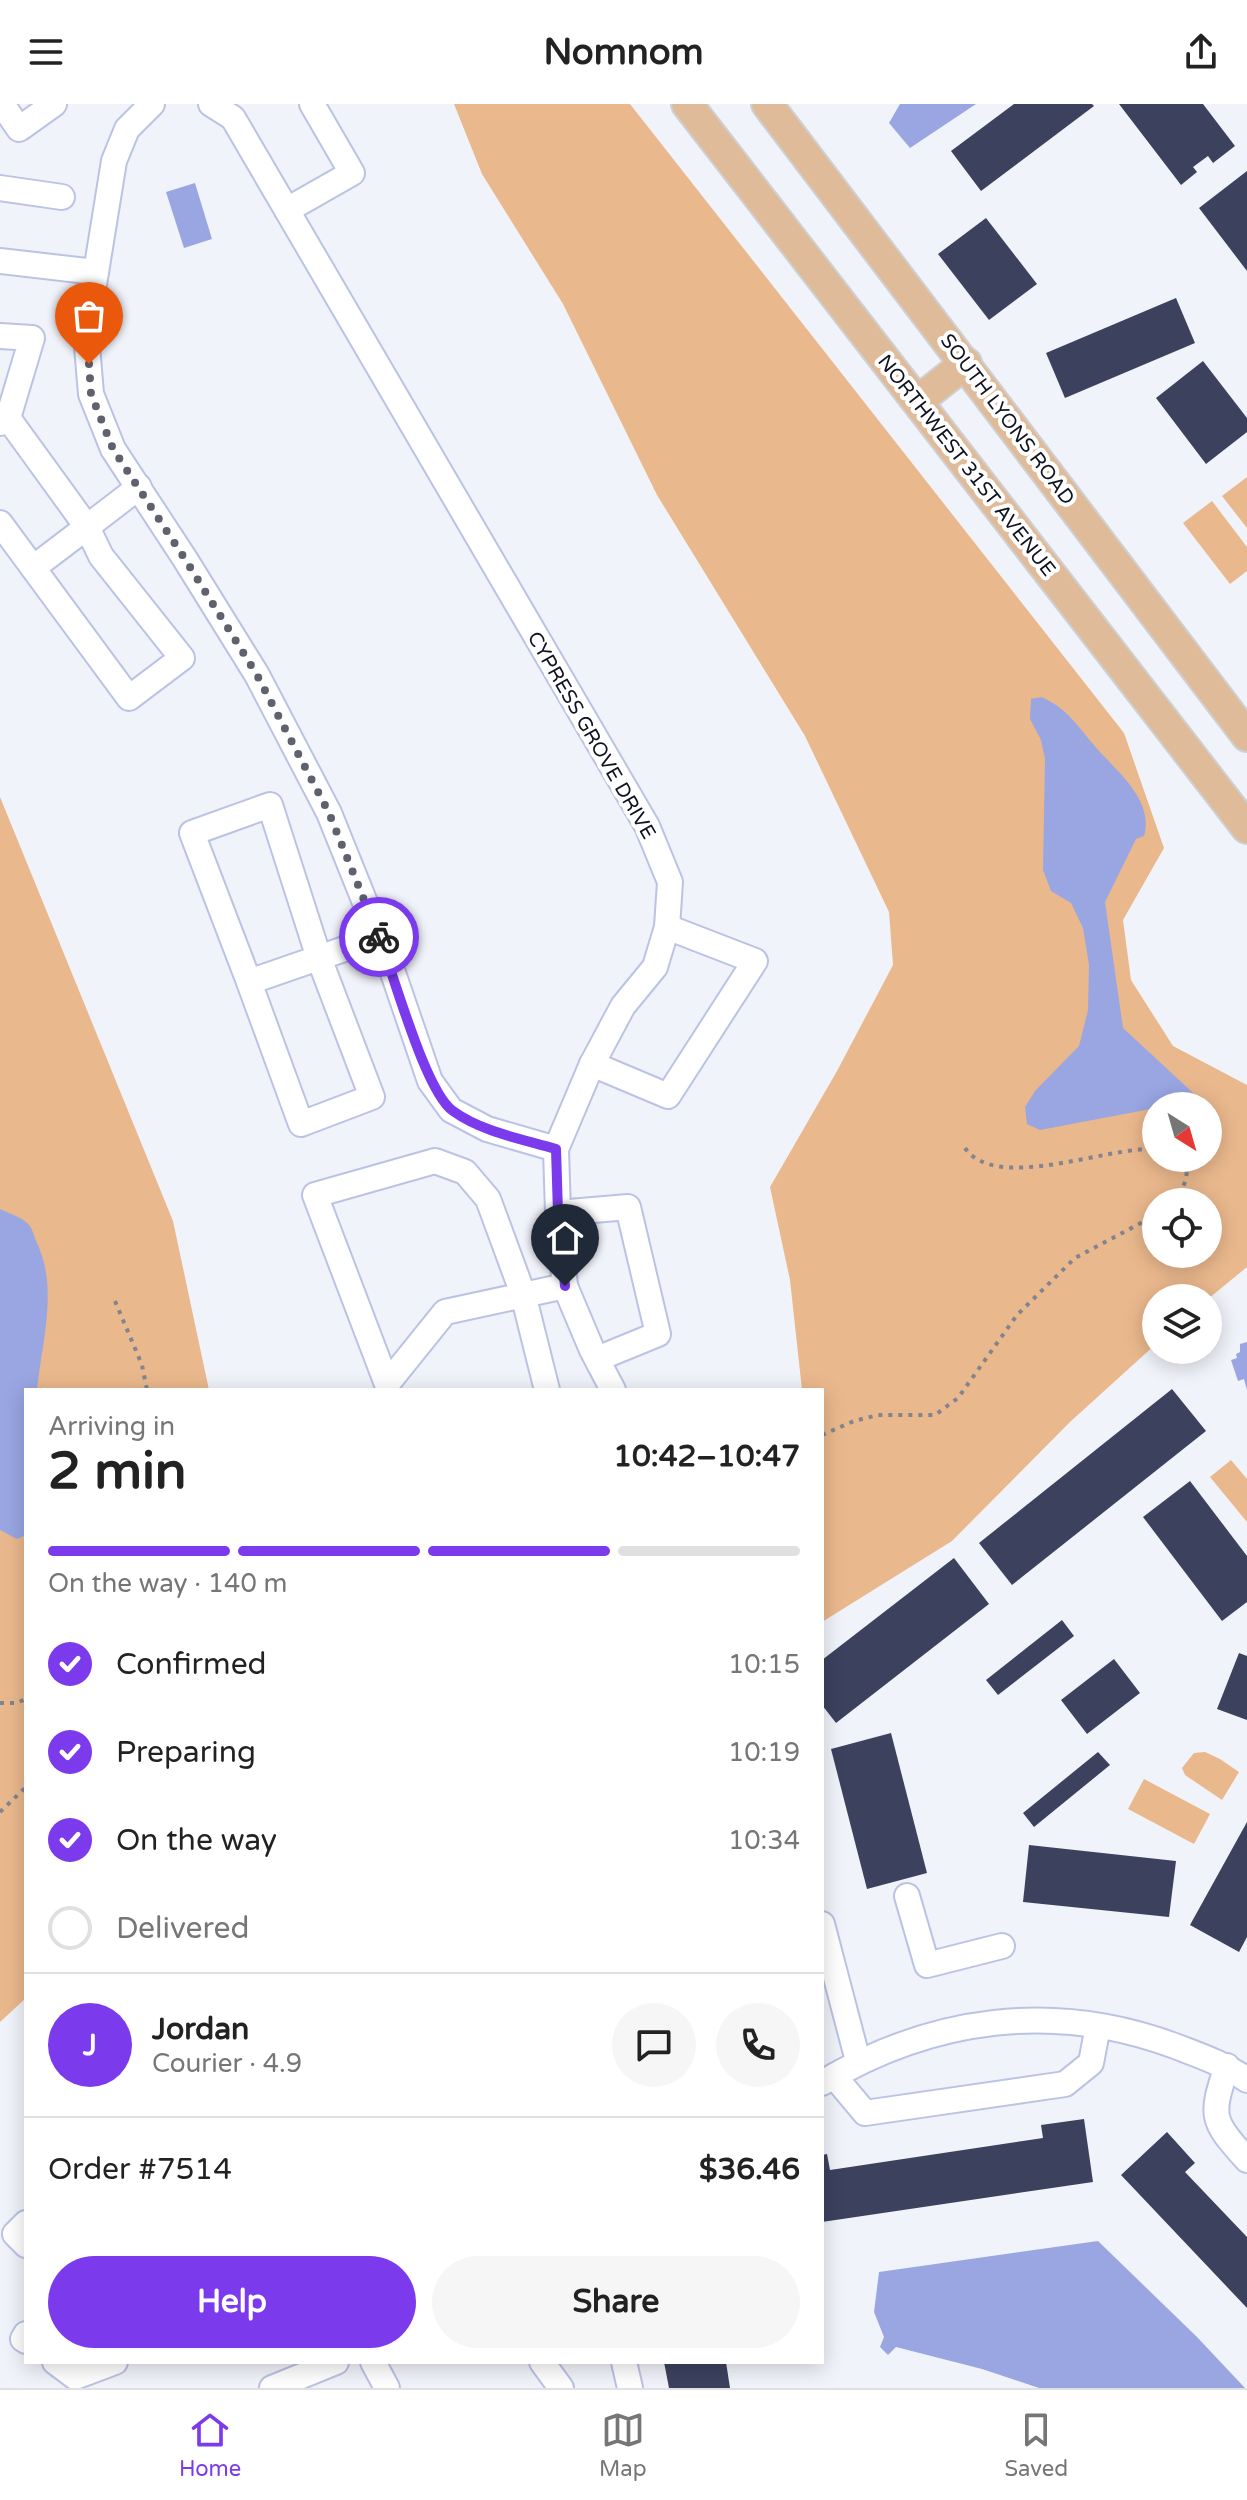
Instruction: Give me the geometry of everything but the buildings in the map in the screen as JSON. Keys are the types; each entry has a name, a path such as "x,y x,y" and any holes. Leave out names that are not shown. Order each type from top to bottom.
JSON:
{"main road":[{"name":"NORTHWEST 31ST AVENUE","path":"687,104 1247,828"},
{"name":"SOUTH LYONS ROAD","path":"767,104 1247,736"},
{"path":"918,401 966,363"}],"street":[{"path":"2,104 19,129 54,104"},
{"path":"152,104 127,129 114,161 86,334 91,394 113,449 257,675 329,813 379,937 430,1081 451,1110 487,1129 556,1149"},
{"path":"287,210 352,173 312,104"},
{"name":"CYPRESS GROVE DRIVE","path":"222,109 287,210 647,826 670,882 667,927 655,967 623,1006 592,1064 556,1149 565,1286 612,1388"},
{"path":"0,188 62,197"},
{"path":"0,261 96,272"},
{"path":"0,336 32,338 4,420 87,527 101,556 182,658 129,698 0,523"},
{"path":"33,568 139,487"},
{"path":"270,805 319,958 372,1097 301,1124 249,982 192,833 270,805"},
{"path":"592,1064 668,1096 755,961 667,927"},
{"path":"249,982 379,937"},
{"path":"391,1387 315,1195 435,1161 465,1172 488,1199 523,1294 546,1388"},
{"path":"558,1213 628,1207 658,1334 597,1359"},
{"path":"391,1387 445,1312 565,1286"},
{"path":"907,1896 927,1965 1002,1946"},
{"path":"824,1932 858,2061"},
{"path":"1098,2026 1091,2063 1065,2084 865,2113 828,2080 858,2061 933,2033 1005,2021 1079,2022 1143,2034 1237,2073 1214,2105 1220,2130 1247,2160"},
{"path":"24,2225 15,2234 24,2243"},
{"path":"58,2364 75,2377 110,2364"},
{"path":"272,2388 331,2364"},
{"path":"374,2364 387,2388"},
{"path":"543,2364 561,2388"},
{"path":"624,2364 630,2388"}],"path":[{"path":"965,1148 971,1157 997,1167 1039,1166 1142,1148"},
{"path":"824,1434 878,1415 935,1415 958,1398 1017,1315 1075,1258 1142,1222"},
{"path":"115,1301 142,1365 147,1388"},
{"path":"0,1703 24,1700"},
{"path":"0,1812 24,1789"}],"shaded area":[{"path":"454,104 630,104 1124,733 1164,848 1123,920 1131,980 1173,1046 1247,1085 1247,1267 1222,1288 1222,1284 1142,1284 1142,1357 1070,1422 952,1541 824,1621 824,1388 802,1388 790,1280 770,1187 893,965 889,912 805,736 657,495 563,304 482,174"},
{"path":"1247,477 1247,528 1222,496"},
{"path":"1212,501 1247,547 1247,571 1230,584 1183,523"},
{"path":"0,797 173,1221 209,1388 24,1388 24,2000 0,2022"},
{"path":"1231,1460 1247,1479 1247,1522 1210,1477"},
{"path":"1205,1752 1239,1772 1222,1800 1185,1775 1182,1768 1194,1753"},
{"path":"1144,1779 1210,1814 1194,1844 1128,1809"}],"water":[{"path":"900,104 976,104 910,148 889,123"},
{"path":"195,183 212,239 184,248 166,192"},
{"path":"1042,697 1060,708 1125,779 1140,800 1146,824 1144,836 1136,839 1105,902 1123,1028 1192,1092 1142,1092 1142,1111 1040,1130 1027,1124 1025,1107 1035,1091 1079,1046 1088,1010 1089,965 1083,928 1071,903 1051,891 1043,870 1045,759 1041,740 1030,719 1031,699"},
{"path":"0,1209 31,1227 43,1259 48,1295 37,1388 24,1388 24,1536 17,1539 0,1530"},
{"path":"1247,1342 1247,1390 1244,1379 1238,1381 1231,1360 1237,1358 1240,1344"},
{"path":"1098,2241 1245,2388 1039,2388 982,2369 896,2347 888,2355 880,2347 884,2337 874,2312 879,2272"}],"way so far":[{"path":"89,364 91,394 113,449 257,675 329,813 379,937"}],"route":[{"path":"379,937 430,1081 451,1110 487,1129 556,1149 565,1286"}]}
